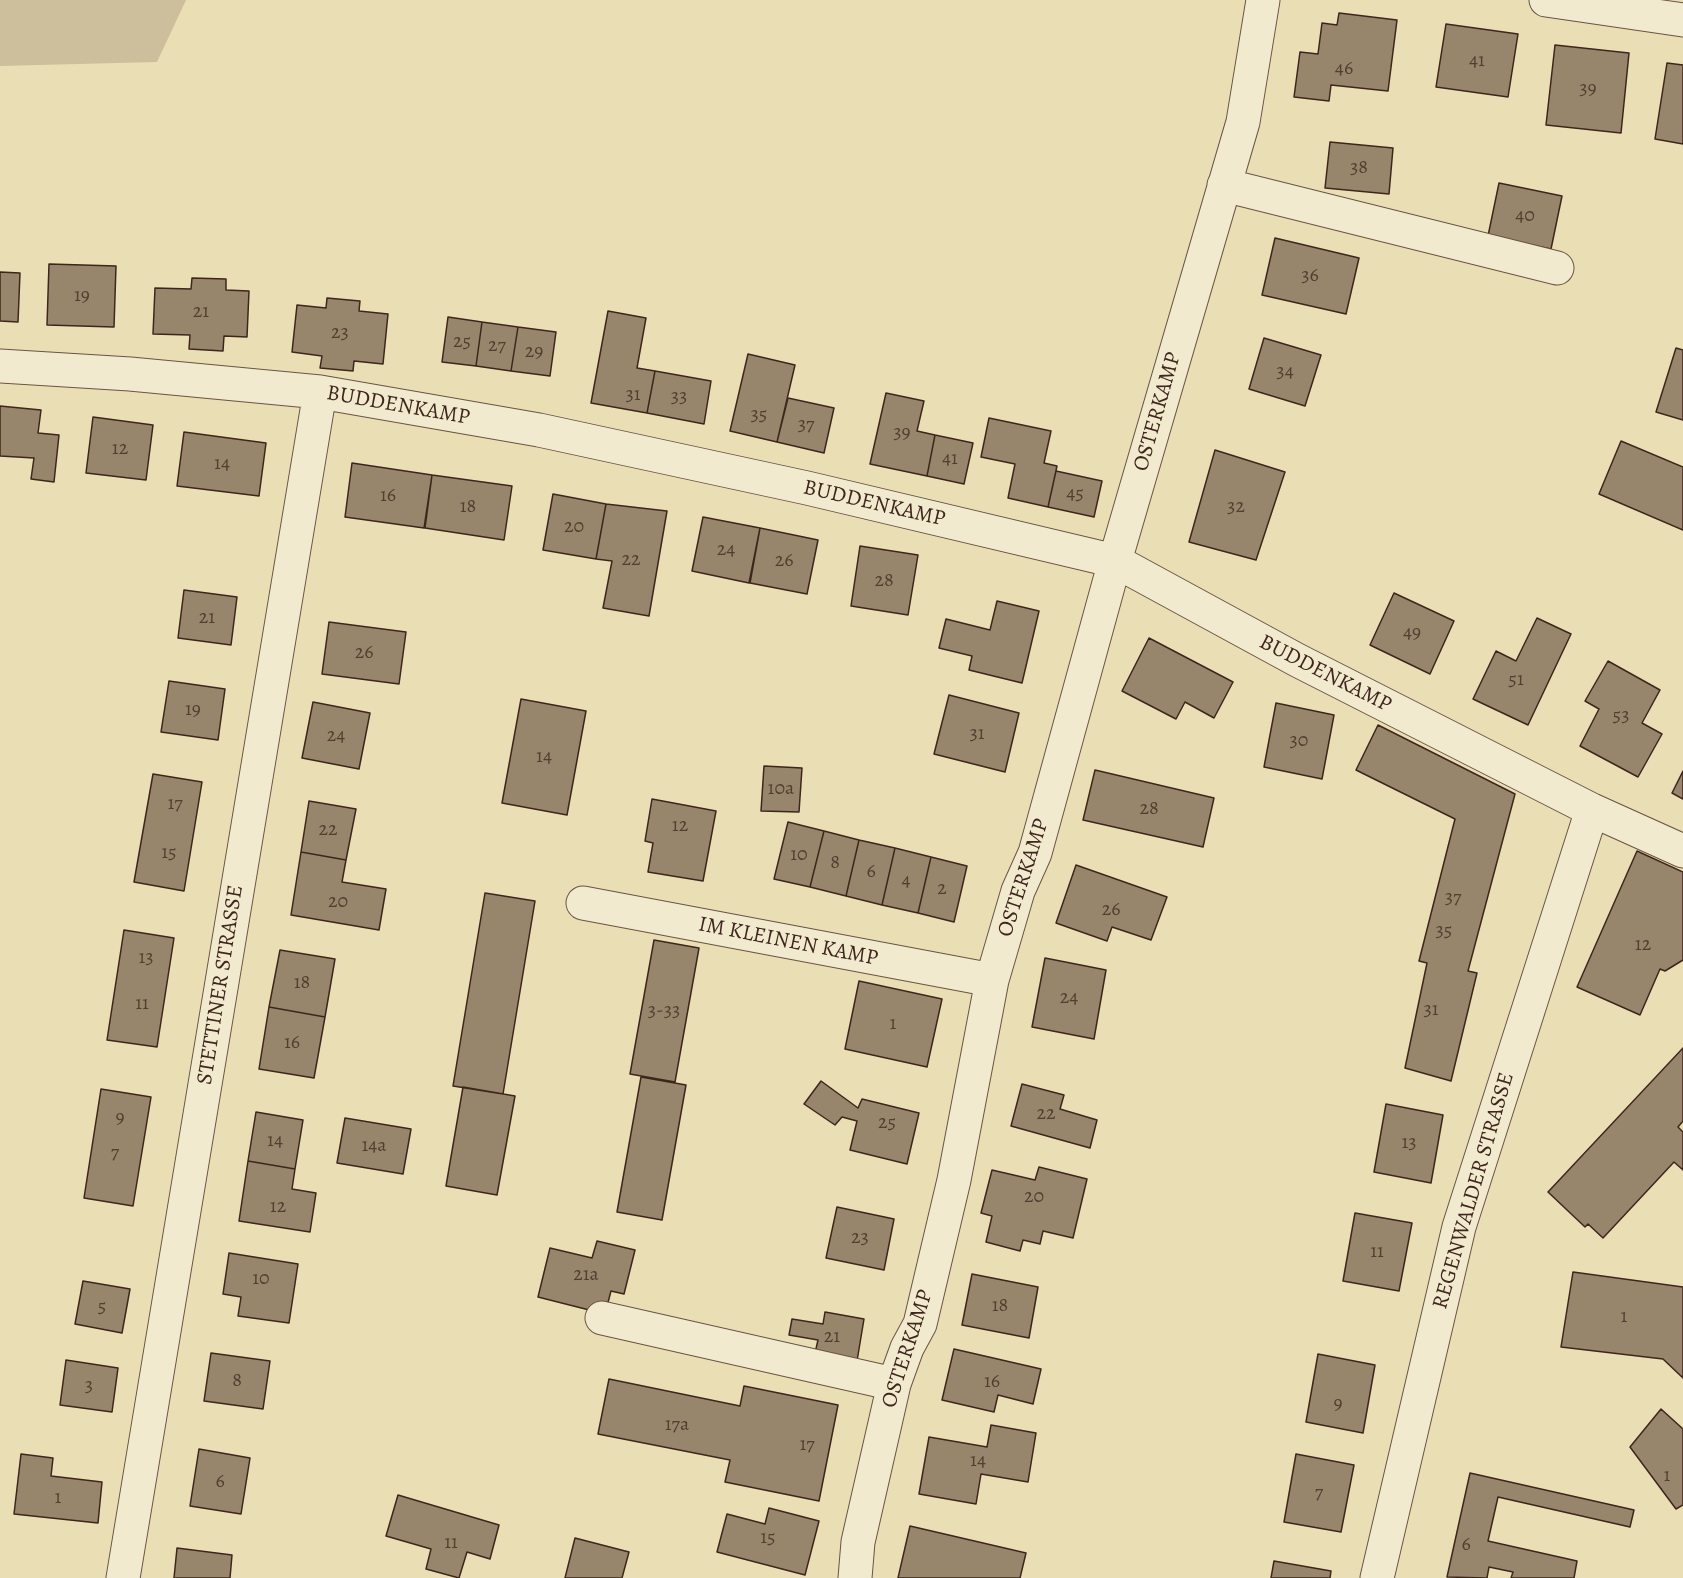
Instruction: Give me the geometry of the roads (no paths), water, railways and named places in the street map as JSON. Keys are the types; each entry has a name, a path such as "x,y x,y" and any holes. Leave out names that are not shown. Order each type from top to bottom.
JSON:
{"street":[{"name":"OSTERKAMP","path":"855,1578 858,1542 894,1384 907,1348 920,1324 954,1180 992,980 1018,891 1035,854 1115,561 1243,122 1263,0"},
{"path":"1546,0 1683,21"},
{"path":"1224,185 1557,268"},
{"name":"BUDDENKAMP","path":"0,366 130,374 320,392 539,430 807,488 1115,561 1297,660 1592,810 1683,851"},
{"name":"STETTINER STRASSE","path":"123,1578 320,392"},
{"name":"REGENWALDER STRASSE","path":"1377,1578 1459,1227 1592,810"},
{"name":"IM KLEINEN KAMP","path":"583,903 992,980"},
{"path":"602,1318 894,1384"}]}
